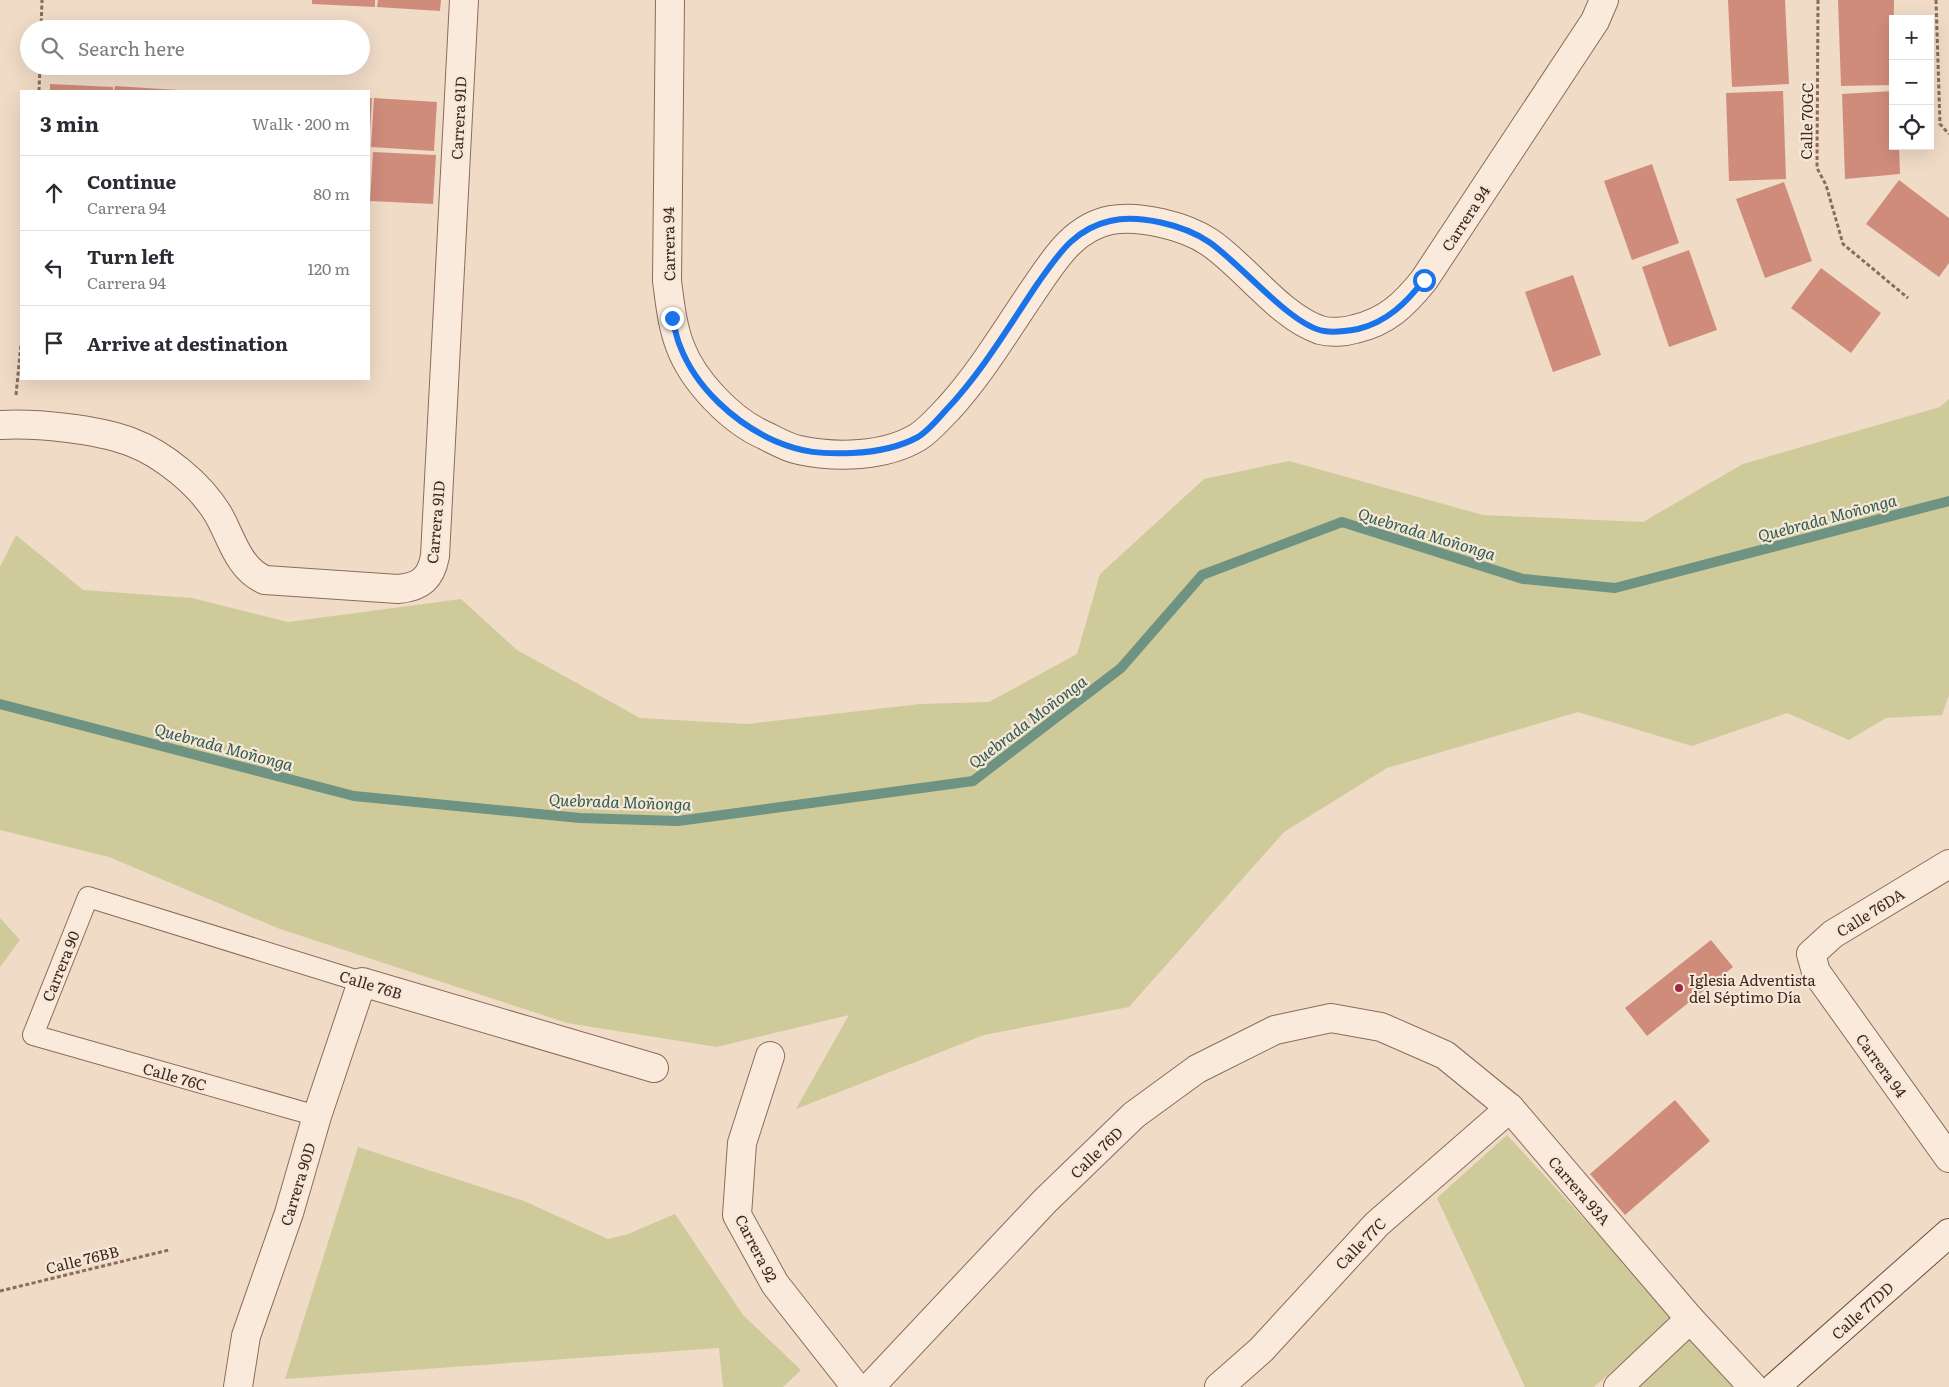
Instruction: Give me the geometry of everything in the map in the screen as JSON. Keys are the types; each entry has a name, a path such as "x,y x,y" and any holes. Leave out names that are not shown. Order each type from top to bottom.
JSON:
{"street":[{"name":"Carrera 91D","path":"6,424 86,431 109,436 132,442 160,458 184,475 207,498 245,565 256,576 265,580 398,589 405,589 422,582 430,574 435,556 464,0"},
{"name":"Carrera 94","path":"670,0 667,281 672,318 680,347 697,376 716,401 761,435 797,450 830,454 863,453 892,448 919,436 966,389 1052,263 1072,239 1091,226 1112,220 1137,218 1157,221 1208,241 1300,321 1322,331 1347,331 1371,326 1407,301 1424,280 1595,21 1604,0"},
{"name":"Calle 76DA","path":"1816,972 1811,954 1833,934 1949,864"},
{"name":"Carrera 94","path":"1816,972 1949,1158"},
{"name":"Calle 76B","path":"362,982 654,1068"},
{"name":"Carrera 90D","path":"238,1387 246,1336 289,1213 317,1116 362,982"},
{"name":"Calle 76D","path":"870,1387 1045,1201 1120,1128 1134,1115 1197,1069 1275,1030 1331,1018 1381,1027"},
{"name":"Carrera 93A","path":"1381,1027 1445,1055 1510,1108 1690,1319 1753,1387"},
{"name":"Carrera 92","path":"770,1056 742,1143 737,1215 775,1284 856,1387"},
{"name":"Calle 77C","path":"1219,1387 1261,1350 1377,1224 1510,1108"},
{"name":"Calle 77DD","path":"1775,1387 1949,1233"},
{"path":"1618,1387 1690,1319"}],"lane":[{"name":"Calle 76B","path":"88,897 362,982"},
{"name":"Carrera 90","path":"33,1035 88,897"},
{"name":"Calle 76C","path":"33,1035 317,1116"}],"path":[{"path":"41,20 42,0"},
{"name":"Calle 70GC","path":"1818,0 1817,168 1826,185 1844,244 1908,298"},
{"path":"1936,0 1940,124 1949,134"},
{"path":"39,90 40,75"},
{"path":"6,424 20,349"},
{"name":"Calle 76BB","path":"0,1291 169,1250"}],"shaded area":[{"path":"1949,399 1949,695 1942,715 1886,718 1849,740 1787,713 1692,746 1578,712 1387,768 1284,832 1129,1007 984,1035 796,1109 849,1015 717,1047 567,1023 280,929 109,857 0,830 0,567 16,535 83,590 192,598 288,622 461,599 517,650 640,718 747,724 920,704 989,702 1077,654 1100,574 1204,479 1289,461 1483,515 1643,522 1743,464 1940,407"},
{"path":"0,918 20,940 0,967"},
{"path":"1507,1135 1674,1317 1594,1387 1525,1387 1437,1198"},
{"path":"358,1147 524,1201 608,1239 628,1234 675,1214 743,1315 801,1370 783,1387 723,1387 719,1348 285,1379"},
{"path":"1689,1330 1739,1387 1634,1387"}],"building":[{"path":"312,0 375,0 375,7 312,4"},
{"path":"378,0 441,0 440,11 377,7"},
{"path":"1728,0 1785,0 1789,84 1732,87"},
{"path":"1838,0 1894,0 1894,15 1889,15 1889,85 1841,86"},
{"path":"50,84 113,87 113,90 50,90"},
{"path":"115,86 178,90 114,90"},
{"path":"1783,91 1786,179 1729,181 1726,93"},
{"path":"1889,91 1889,150 1899,150 1900,174 1845,179 1842,94"},
{"path":"370,98 372,98 370,133"},
{"path":"374,98 437,102 434,151 371,147"},
{"path":"373,152 436,155 433,204 370,201"},
{"path":"1652,164 1679,243 1632,260 1604,181"},
{"path":"1899,180 1949,218 1949,263 1939,277 1866,224"},
{"path":"1784,182 1812,261 1765,278 1736,199"},
{"path":"1689,250 1717,330 1669,347 1642,267"},
{"path":"1821,268 1881,313 1851,353 1791,308"},
{"path":"1573,275 1601,355 1553,372 1525,292"},
{"name":"Iglesia Adventista del Séptimo Día","path":"1711,940 1733,967 1647,1036 1625,1008"},
{"path":"1675,1100 1710,1141 1625,1215 1590,1174"}],"waterway":[{"name":"Quebrada Moñonga","path":"0,704 354,796 580,818 678,821 973,781 1121,668 1202,575 1342,522 1523,579 1615,588 1949,501"}],"place":[{"name":"Iglesia Adventista del Séptimo Día","path":"1679,988"}],"route":[{"path":"672,318 680,347 697,376 716,401 761,435 797,450 830,454 863,453 892,448 919,436 940,417 966,389 1052,263 1072,239 1091,226 1112,220 1137,218 1157,221 1208,241 1300,321 1322,331 1347,331 1371,326 1407,301 1424,280"}]}
